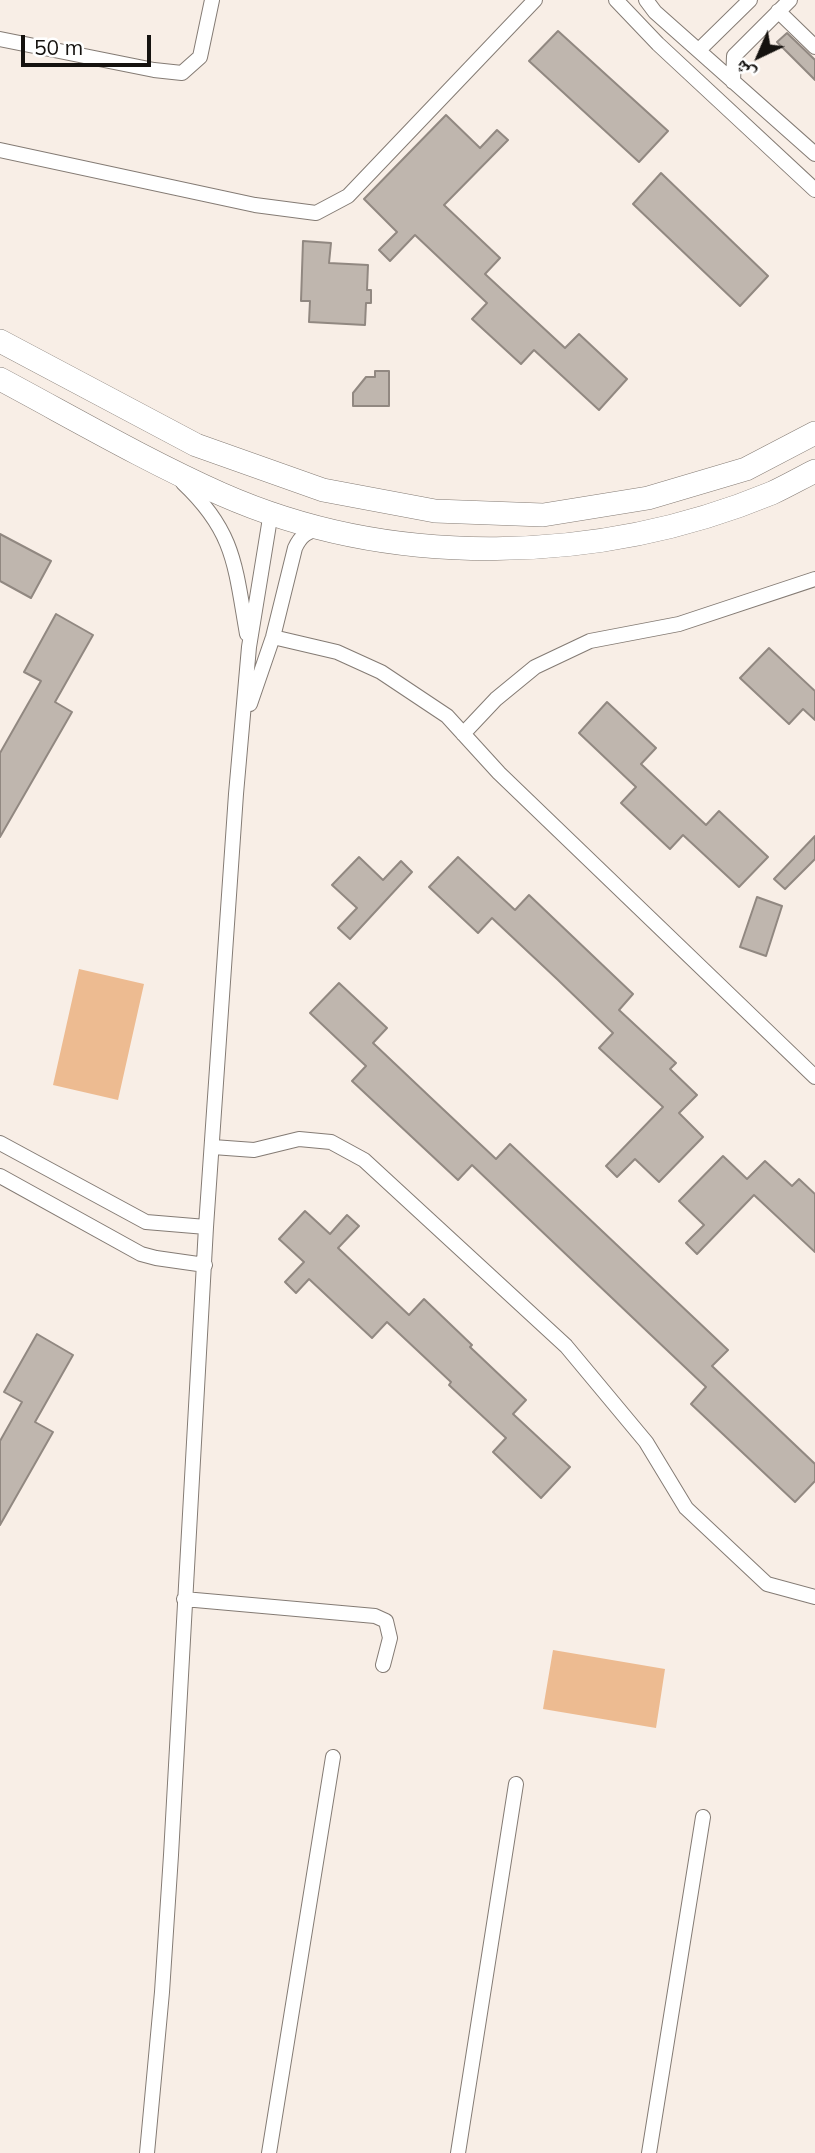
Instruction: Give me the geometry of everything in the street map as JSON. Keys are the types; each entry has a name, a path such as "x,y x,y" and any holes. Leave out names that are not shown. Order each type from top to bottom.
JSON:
{"main road":[{"path":"0,341 196,445 323,490 435,511 543,515 648,498 746,469 813,434"},
{"path":"0,379 222,494 320,528 418,545 519,548 572,545 624,537 678,524 773,492 815,471"}],"street":[{"path":"0,39 154,70 182,73 200,57 212,0"},
{"path":"0,150 255,205 316,213 348,196 535,0"},
{"path":"616,0 658,44 815,190"},
{"path":"646,0 655,12 815,154"},
{"path":"699,51 750,0"},
{"path":"733,82 734,56 790,0"},
{"path":"778,11 815,47"},
{"path":"150,459 183,483 217,521 235,565 249,647"},
{"path":"147,2153 171,1855 206,1227 235,807 249,647 271,512"},
{"path":"243,725 273,637 295,548 306,532 320,528"},
{"path":"463,734 496,699 535,667 579,646 679,624 815,579"},
{"path":"273,637 337,652 381,672 447,716 499,773 815,1077"},
{"path":"213,1147 254,1150 299,1139 331,1142 364,1160 566,1346 646,1442 686,1508 702,1524 767,1584 815,1597"},
{"path":"0,1143 146,1222 206,1227"},
{"path":"0,1176 141,1254 205,1265"},
{"path":"184,1599 375,1616 386,1622 390,1638 383,1665"},
{"path":"269,2153 333,1757"},
{"path":"458,2153 516,1784"},
{"path":"649,2153 703,1817"}],"shaded area":[{"path":"79,969 144,984 118,1100 53,1085"},
{"path":"553,1650 665,1669 656,1728 543,1709"}],"building":[{"path":"558,31 668,131 639,162 529,61"},
{"path":"787,33 815,60 815,80 777,42"},
{"path":"446,115 480,148 497,130 508,140 444,205 500,258 485,274 565,348 579,334 627,379 599,410 534,350 521,364 472,319 487,303 415,235 390,261 379,250 397,232 364,199"},
{"path":"661,173 768,276 740,306 633,204"},
{"path":"303,241 331,243 329,263 368,265 367,290 371,290 371,303 366,303 365,325 309,322 310,301 301,301"},
{"path":"375,371 389,371 389,406 353,406 353,393 366,377 375,377"},
{"path":"0,534 51,561 31,598 0,581"},
{"path":"56,614 93,635 55,702 72,712 0,837 0,753 41,681 24,672"},
{"path":"769,648 815,691 815,720 803,709 789,724 740,678"},
{"path":"607,702 656,748 641,764 706,825 719,811 768,857 739,887 683,835 670,849 621,803 636,787 579,733"},
{"path":"815,836 815,859 785,889 774,879"},
{"path":"359,857 383,880 401,861 412,872 350,939 338,928 357,908 332,885"},
{"path":"458,857 515,910 529,895 633,994 619,1010 676,1063 670,1069 697,1095 679,1113 703,1137 659,1182 635,1159 617,1177 606,1166 663,1107 599,1048 613,1033 557,979 492,918 478,933 429,887"},
{"path":"757,897 782,906 766,956 740,947"},
{"path":"339,983 387,1028 373,1043 429,1096 496,1159 510,1144 728,1350 712,1366 815,1464 815,1481 795,1502 691,1404 706,1387 472,1165 458,1180 352,1081 366,1066 310,1013"},
{"path":"723,1156 747,1179 765,1161 792,1186 799,1179 815,1194 815,1252 754,1195 697,1254 686,1243 704,1225 679,1201"},
{"path":"305,1211 330,1234 347,1215 359,1226 338,1248 409,1315 424,1299 526,1400 513,1414 570,1467 541,1498 493,1452 506,1438 387,1322 372,1338 309,1279 296,1293 285,1282 304,1262 279,1239"},
{"path":"37,1334 73,1355 35,1422 53,1432 0,1525 0,1441 22,1402 4,1392"}]}
